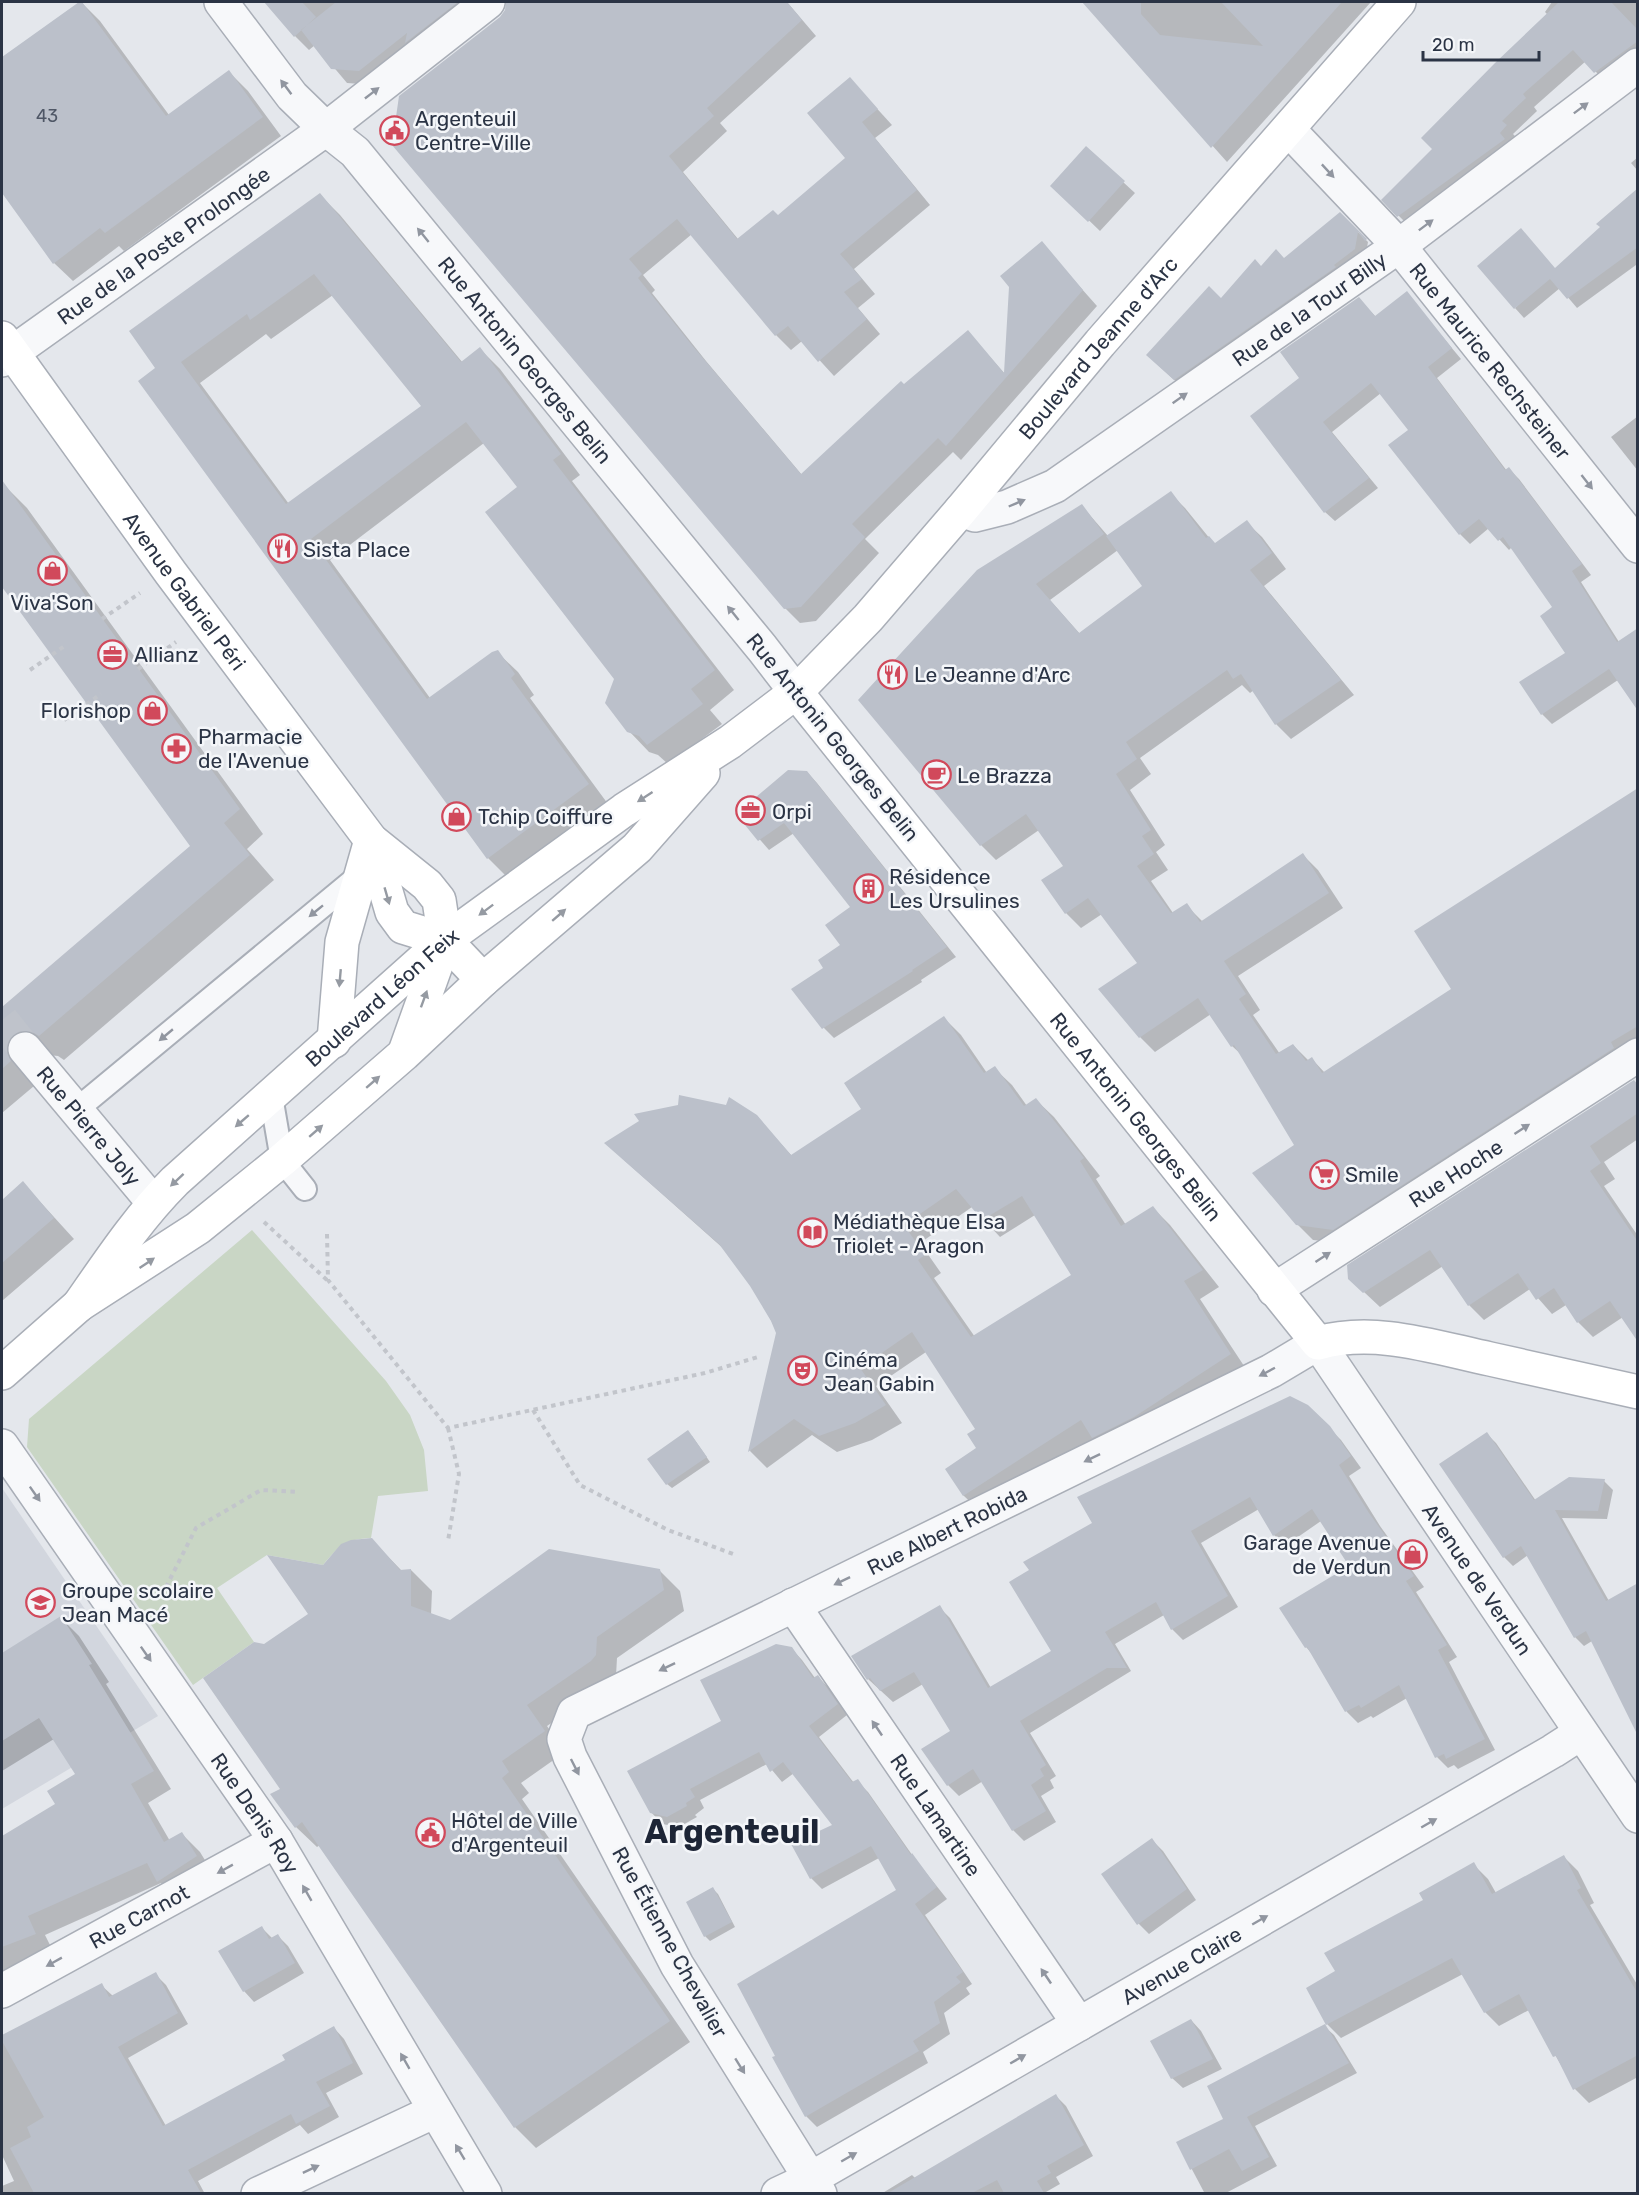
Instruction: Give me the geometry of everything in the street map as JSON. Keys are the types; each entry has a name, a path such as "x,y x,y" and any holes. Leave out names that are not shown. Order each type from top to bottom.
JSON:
{"main road":[{"name":"Boulevard Jeanne d'Arc","path":"796,692 850,638 961,510 1100,343 1399,2"},
{"name":"Avenue Gabriel Péri","path":"5,351 371,840 427,885 439,900 445,940"},
{"name":"Boulevard Léon Feix","path":"80,1305 153,1202 445,940 624,810 730,742 796,692"},
{"name":"Rue Antonin Georges Belin","path":"796,692 1318,1343"},
{"name":"Boulevard Léon Feix","path":"2,1373 80,1305 198,1228 282,1160 404,1054 483,980 637,848 730,742"},
{"name":"Avenue Gabriel Péri","path":"371,840 392,912 404,927 445,940 483,980"},
{"path":"334,1041 342,942 371,840"},
{"path":"404,1054 445,940"},
{"path":"1318,1343 1355,1337 1408,1341 1638,1392"}],"street":[{"name":"Rue Antonin Georges Belin","path":"221,2 292,96 326,129 355,152 796,692"},
{"name":"Rue de la Poste Prolongée","path":"5,351 326,129 488,2"},
{"name":"Rue de la Tour Billy","path":"961,510 975,515 1007,507 1055,486 1399,246 1638,65"},
{"name":"Rue Maurice Rechsteiner","path":"1288,129 1399,246 1638,546"},
{"name":"Rue Pierre Joly","path":"25,1049 153,1202"},
{"name":"Rue Hoche","path":"1274,1290 1638,1055"},
{"name":"Rue Albert Robida","path":"574,1713 1271,1371 1318,1343"},
{"name":"Avenue de Verdun","path":"1318,1343 1638,1816"},
{"name":"Rue Denis Roy","path":"2,1446 276,1841 485,2193"},
{"name":"Rue Lamartine","path":"793,1605 1079,2024"},
{"name":"Rue Étienne Chevalier","path":"574,1713 564,1739 570,1757 677,1965 815,2186"},
{"name":"Avenue Claire","path":"778,2193 815,2186 1079,2024 1553,1752 1581,1733"},
{"name":"Rue Carnot","path":"2,1991 276,1841"},
{"path":"258,2193 435,2111"}],"lane":[{"path":"76,1110 362,874"},
{"path":"271,1096 282,1160 305,1189"}],"path":[{"path":"102,619 170,572"},
{"path":"138,669 206,621"},
{"path":"30,670 66,645"},
{"path":"64,720 101,694"},
{"path":"263,1221 328,1280 448,1428 459,1474 448,1541"},
{"path":"327,1234 328,1280"},
{"path":"448,1428 705,1373 758,1357"},
{"path":"532,1410 580,1485 668,1530 736,1555"},
{"path":"122,1619 165,1589 196,1528 261,1490 299,1492"}],"shaded area":[{"name":"Groupe scolaire Jean Macé","path":"2,1488 158,1716 2,1809"}],"green space":[{"path":"252,1230 386,1381 410,1415 424,1450 428,1491 378,1496 371,1538 355,1540 343,1545 323,1565 267,1555 217,1588 254,1642 193,1685 27,1447 29,1419"}],"building":[{"path":"82,2 166,116 229,70 263,117 105,233 100,228 53,264 2,193 2,57"},
{"path":"264,2 302,2 316,17 294,37"},
{"path":"336,2 458,2 405,43 407,33 359,71 331,69 301,30"},
{"path":"506,2 787,2 802,20 707,108 714,116 669,156 737,239 773,210 778,215 845,158 807,113 850,77 878,109 862,122 917,190 840,254 862,279 844,292 867,319 818,362 788,326 775,336 677,219 629,259 642,274 638,278 801,474 901,381 904,384 968,330 1004,373 1009,287 1000,276 1042,241 1083,290 946,446 938,438 852,524 865,537 801,607 784,609 392,145 399,96 500,17 505,10"},
{"path":"1082,2 1141,2 1141,14 1160,35 1263,46 1221,2 1342,2 1211,148"},
{"path":"1559,2 1611,2 1638,30 1638,41 1594,73 1573,50 1523,94 1526,98 1502,121 1507,125 1500,133 1505,139 1397,217 1381,200 1432,149 1421,138"},
{"path":"1086,146 1125,181 1088,222 1050,186"},
{"path":"1638,188 1638,247 1567,299 1550,279 1514,309 1477,266 1521,228 1555,268 1600,227 1596,224"},
{"path":"320,193 461,362 480,347 561,454 553,460 715,670 691,689 703,704 647,745 639,736 627,732 605,703 614,679 485,512 517,487 466,422 311,539 427,699 498,650 515,674 511,678 589,784 487,859 138,381 155,368 129,331","holes":["314,274 421,406 286,504 181,362 247,314 250,320"]},
{"path":"1340,212 1367,239 1365,241 1358,232 1355,249 1334,265 1336,267 1174,380 1146,355 1209,286 1221,298 1255,259 1261,266 1276,249 1284,258"},
{"path":"1407,291 1452,348 1428,367 1505,470 1509,467 1582,564 1572,571 1617,642 1638,628 1638,711 1609,669 1541,715 1519,682 1565,653 1540,616 1552,607 1503,537 1498,541 1479,519 1459,535 1388,445 1408,430 1371,383 1323,422 1369,478 1324,513 1250,416 1299,378 1280,352 1359,297 1375,316"},
{"path":"2,480 240,809 224,823 250,855 39,1036 22,1030 13,1035 7,1043 7,1052 11,1061 2,1069 2,1007 190,846 2,587"},
{"path":"1171,491 1206,538 1209,536 1215,543 1247,520 1272,553 1250,570 1341,680 1275,725 1241,674 1233,679 1227,670 1126,742 1137,759 1116,774 1151,830 1142,836 1154,854 1137,866 1171,913 1187,903 1200,922 1303,853 1329,893 1224,961 1246,994 1239,999 1276,1054 1293,1044 1306,1061 1312,1057 1322,1073 1451,989 1414,931 1638,788 1638,1026 1611,1042 1614,1048 1333,1230 1296,1225 1252,1173 1294,1145 1234,1045 1231,1047 1198,998 1139,1038 1098,989 1137,963 1088,898 1065,914 1041,880 1063,866 1026,814 980,846 858,700 977,570 1082,504 1104,534 1036,584 1079,633 1142,586 1106,536"},
{"path":"788,770 807,771 947,947 822,1029 791,989 823,968 818,960 840,945 825,925 850,907 784,823 758,841 736,814"},
{"path":"944,1016 984,1073 995,1066 1024,1106 1036,1098 1084,1158 1080,1161 1121,1226 1153,1206 1203,1270 1184,1281 1231,1354 1134,1417 1092,1438 1081,1420 963,1496 945,1469 976,1448 967,1434 975,1429 912,1332 860,1368 886,1405 855,1423 819,1436 794,1419 748,1452 776,1333 771,1321 750,1286 719,1244 604,1143 639,1121 634,1114 678,1105 679,1095 726,1105 729,1097 757,1115 791,1155 861,1109 844,1083","holes":["956,1189 982,1220 1022,1196 1071,1275 971,1337 918,1260 925,1255 904,1225"]},
{"path":"1634,1080 1638,1085 1638,1113 1590,1146 1601,1163 1590,1171 1638,1242 1638,1342 1610,1301 1577,1323 1554,1288 1536,1300 1518,1273 1468,1306 1430,1250 1363,1293 1348,1279 1347,1265"},
{"path":"23,1181 54,1218 2,1263 2,1200"},
{"path":"1290,1396 1308,1405 1330,1426 1351,1456 1339,1465 1369,1513 1414,1576 1406,1581 1447,1645 1438,1650 1485,1739 1446,1759 1444,1754 1435,1758 1399,1685 1361,1708 1359,1705 1345,1712 1307,1647 1305,1648 1279,1608 1349,1566 1312,1509 1273,1536 1250,1497 1191,1531 1228,1596 1171,1630 1156,1602 1105,1632 1127,1668 1107,1668 1020,1721 1046,1765 1040,1769 1044,1776 1031,1785 1046,1811 1012,1831 973,1769 947,1786 921,1749 950,1731 914,1672 880,1691 870,1678 867,1680 851,1656 940,1605 988,1688 1051,1651 1009,1582 1029,1570 1023,1562 1092,1523 1077,1497"},
{"path":"688,1430 707,1457 666,1485 647,1459"},
{"path":"1487,1432 1534,1500 1569,1477 1605,1479 1598,1511 1555,1510 1606,1601 1638,1583 1638,1736 1586,1631 1574,1638 1521,1546 1503,1558 1439,1464"},
{"name":"Hôtel de Ville d'Argenteuil","path":"372,1538 400,1570 411,1569 411,1606 450,1620 549,1549 660,1569 664,1590 597,1637 596,1655 591,1661 527,1705 545,1731 502,1761 509,1772 502,1778 670,2021 514,2128 302,1822 295,1828 270,1794 280,1789 203,1678 254,1642 264,1644 308,1614 267,1555 323,1565 341,1544 351,1540"},
{"path":"61,1616 92,1664 89,1665 154,1771 131,1784 164,1842 182,1832 197,1856 157,1882 147,1863 28,1916 36,1934 2,1947 2,1836 55,1804 47,1791 75,1774 39,1718 2,1741 2,1653"},
{"path":"776,1644 792,1647 813,1678 818,1675 838,1704 809,1726 852,1782 858,1779 911,1855 912,1853 937,1887 915,1904 963,1972 956,1977 961,1982 934,2002 940,2023 913,2041 919,2051 805,2117 772,2057 775,2056 737,1984 896,1890 871,1846 810,1879 791,1844 832,1825 783,1762 770,1772 759,1752 690,1789 695,1797 686,1803 687,1806 667,1817 650,1813 627,1771 721,1721 700,1680"},
{"path":"1152,1838 1187,1889 1137,1925 1101,1874"},
{"path":"1564,1855 1581,1888 1577,1890 1638,1994 1638,2055 1573,2090 1556,2056 1553,2057 1519,1994 1484,2013 1452,1958 1326,2025 1306,1988 1335,1971 1324,1953 1423,1900 1419,1893 1474,1862 1492,1894"},
{"path":"713,1887 732,1922 704,1937 686,1902"},
{"path":"262,1926 269,1939 278,1934 295,1963 243,1992 218,1951"},
{"path":"156,1972 178,2013 118,2047 163,2126 285,2060 282,2055 334,2026 353,2063 316,2082 330,2106 296,2124 291,2114 188,2170 201,2193 34,2193 10,2148 31,2137 27,2127 44,2117 2,2041 2,2035 102,1983 109,1997"},
{"path":"1191,2019 1213,2059 1171,2079 1150,2041"},
{"path":"1325,2024 1349,2063 1247,2117 1269,2157 1242,2171 1229,2149 1190,2170 1176,2142 1223,2119 1207,2086"},
{"path":"1056,2094 1084,2145 1047,2166 1051,2173 1037,2181 1044,2193 1004,2193 997,2180 972,2193 888,2193"}],"tunnel":[{"path":"2,1020 25,1049"}],"place":[{"name":"Argenteuil Centre-Ville","path":"394,130"},
{"name":"Sista Place","path":"282,549"},
{"name":"Viva'Son","path":"52,571"},
{"name":"Allianz","path":"113,654"},
{"name":"Le Jeanne d'Arc","path":"893,674"},
{"name":"Florishop","path":"152,710"},
{"name":"Pharmacie de l'Avenue","path":"177,748"},
{"name":"Le Brazza","path":"936,775"},
{"name":"Orpi","path":"751,811"},
{"name":"Tchip Coiffure","path":"457,816"},
{"name":"Résidence Les Ursulines","path":"868,888"},
{"name":"Smile","path":"1324,1174"},
{"name":"Médiathèque Elsa Triolet - Aragon","path":"812,1233"},
{"name":"Cinéma Jean Gabin","path":"803,1371"},
{"name":"Garage Avenue de Verdun","path":"1412,1554"},
{"name":"Groupe scolaire Jean Macé","path":"41,1602"},
{"name":"Hôtel de Ville d'Argenteuil","path":"430,1832"}],"district":[{"name":"Argenteuil","path":"732,1831"}]}
